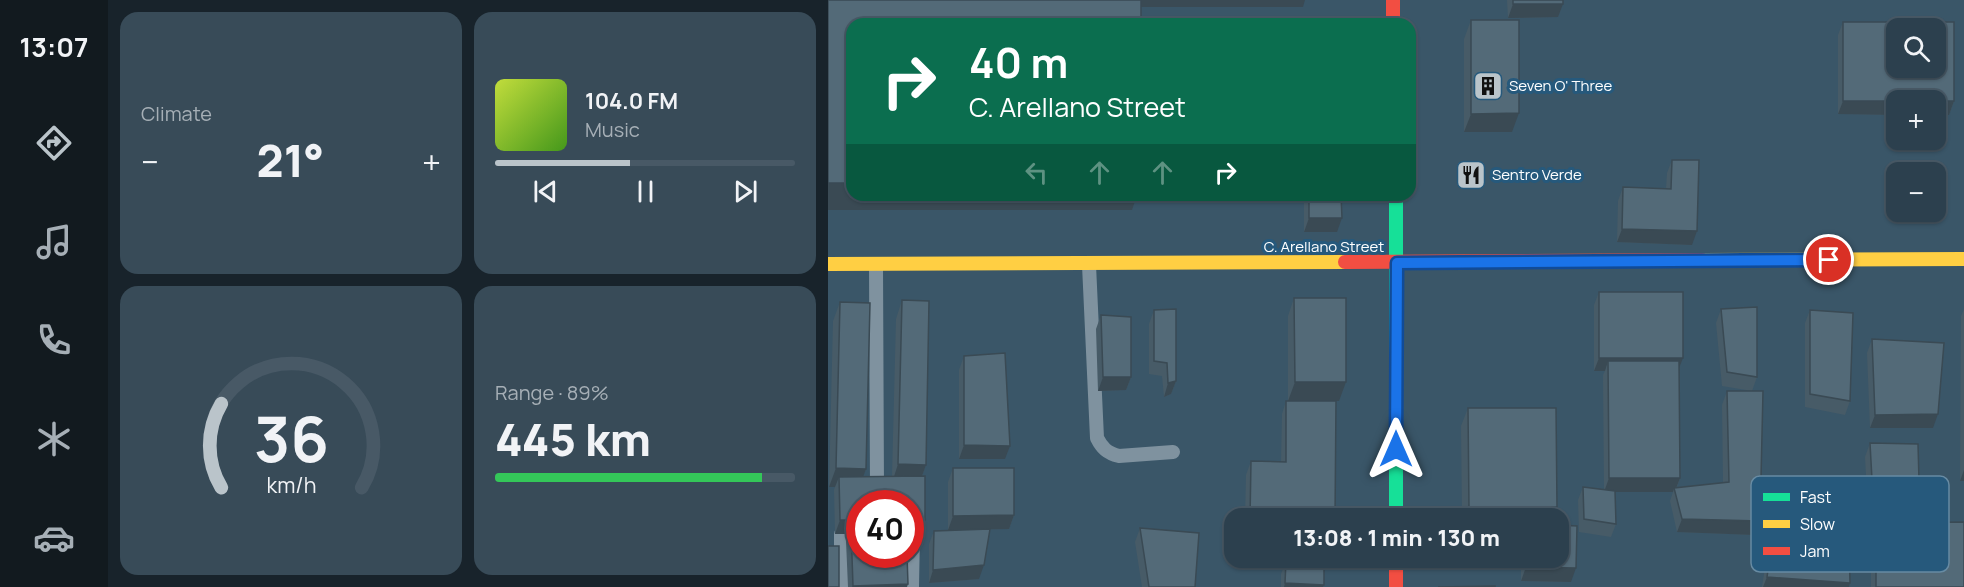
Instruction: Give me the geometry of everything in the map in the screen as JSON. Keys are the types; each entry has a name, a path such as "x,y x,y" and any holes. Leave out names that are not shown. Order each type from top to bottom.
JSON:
{"street":[{"path":"1393,0 1393,18"},
{"path":"1396,201 1396,508"},
{"name":"C. Arellano Street","path":"828,264 1089,265 1964,259"},
{"path":"1396,568 1396,587"}],"lane":[{"path":"876,263 877,490"},
{"path":"1089,265 1097,438 1110,454 1119,456 1173,452"},
{"path":"841,534 841,587"},
{"path":"912,568 912,587"}],"building":[{"path":"828,0 1141,0 1141,18 846,18 846,183 828,183"},
{"path":"1513,0 1563,0 1563,4 1513,4"},
{"name":"Seven O' Three","path":"1471,20 1519,20 1519,113 1471,114"},
{"path":"1843,22 1886,22 1886,78 1946,78 1946,22 1954,22 1954,101 1946,101 1946,90 1886,90 1886,101 1843,101"},
{"path":"1672,160 1699,160 1697,231 1622,229 1623,187 1671,189"},
{"path":"1309,201 1341,201 1342,218 1309,218"},
{"path":"1599,292 1683,292 1683,358 1599,358"},
{"path":"1294,298 1346,298 1346,382 1295,382"},
{"path":"902,300 929,301 926,465 898,464"},
{"path":"840,302 870,303 866,469 836,468"},
{"path":"1757,307 1757,377 1727,372 1721,309"},
{"path":"1176,309 1176,381 1168,383 1167,363 1154,361 1154,310"},
{"path":"1810,310 1853,313 1850,401 1810,394"},
{"path":"1101,315 1131,317 1131,377 1103,377"},
{"path":"1872,339 1944,343 1938,414 1875,415"},
{"path":"1005,353 1010,446 964,445 964,356"},
{"path":"1608,361 1679,361 1680,478 1609,478"},
{"path":"1727,391 1763,391 1761,476 1751,476 1751,521 1682,519 1674,488 1729,482"},
{"path":"1286,401 1336,401 1335,508 1250,508 1251,461 1286,462"},
{"path":"1468,408 1556,408 1557,507 1469,507"},
{"path":"1870,443 1918,444 1919,476 1872,476"},
{"path":"953,468 1014,468 1014,515 953,516"},
{"path":"925,476 925,520 924,490 846,490 846,520 840,520 839,477"},
{"path":"1583,487 1615,491 1616,524 1584,519"},
{"path":"1949,522 1964,522 1964,587 1876,587 1876,572 1949,572"},
{"path":"1569,526 1577,526 1576,568 1569,568"},
{"path":"1140,528 1199,533 1195,587 1149,587"},
{"path":"990,529 984,565 933,570 934,531"},
{"path":"828,546 839,546 839,587 828,587"},
{"path":"852,568 907,568 908,584 853,586"},
{"path":"1286,568 1324,568 1324,585 1285,583"},
{"path":"1768,572 1850,572 1850,583 1767,577"},
{"path":"1495,586 1495,587 1438,587"}],"traffic: fast":[{"path":"1396,201 1396,508"}],"traffic: slow":[{"path":"1702,260 1964,259"},
{"path":"828,264 1345,262"}],"traffic: jam":[{"path":"1393,0 1393,18"},
{"path":"1345,262 1702,260"},
{"path":"1396,568 1396,587"}],"place":[{"name":"Seven O' Three","path":"1488,86"},
{"name":"Sentro Verde","path":"1471,175"}],"route":[{"path":"1396,449 1397,263 1829,260"}]}
